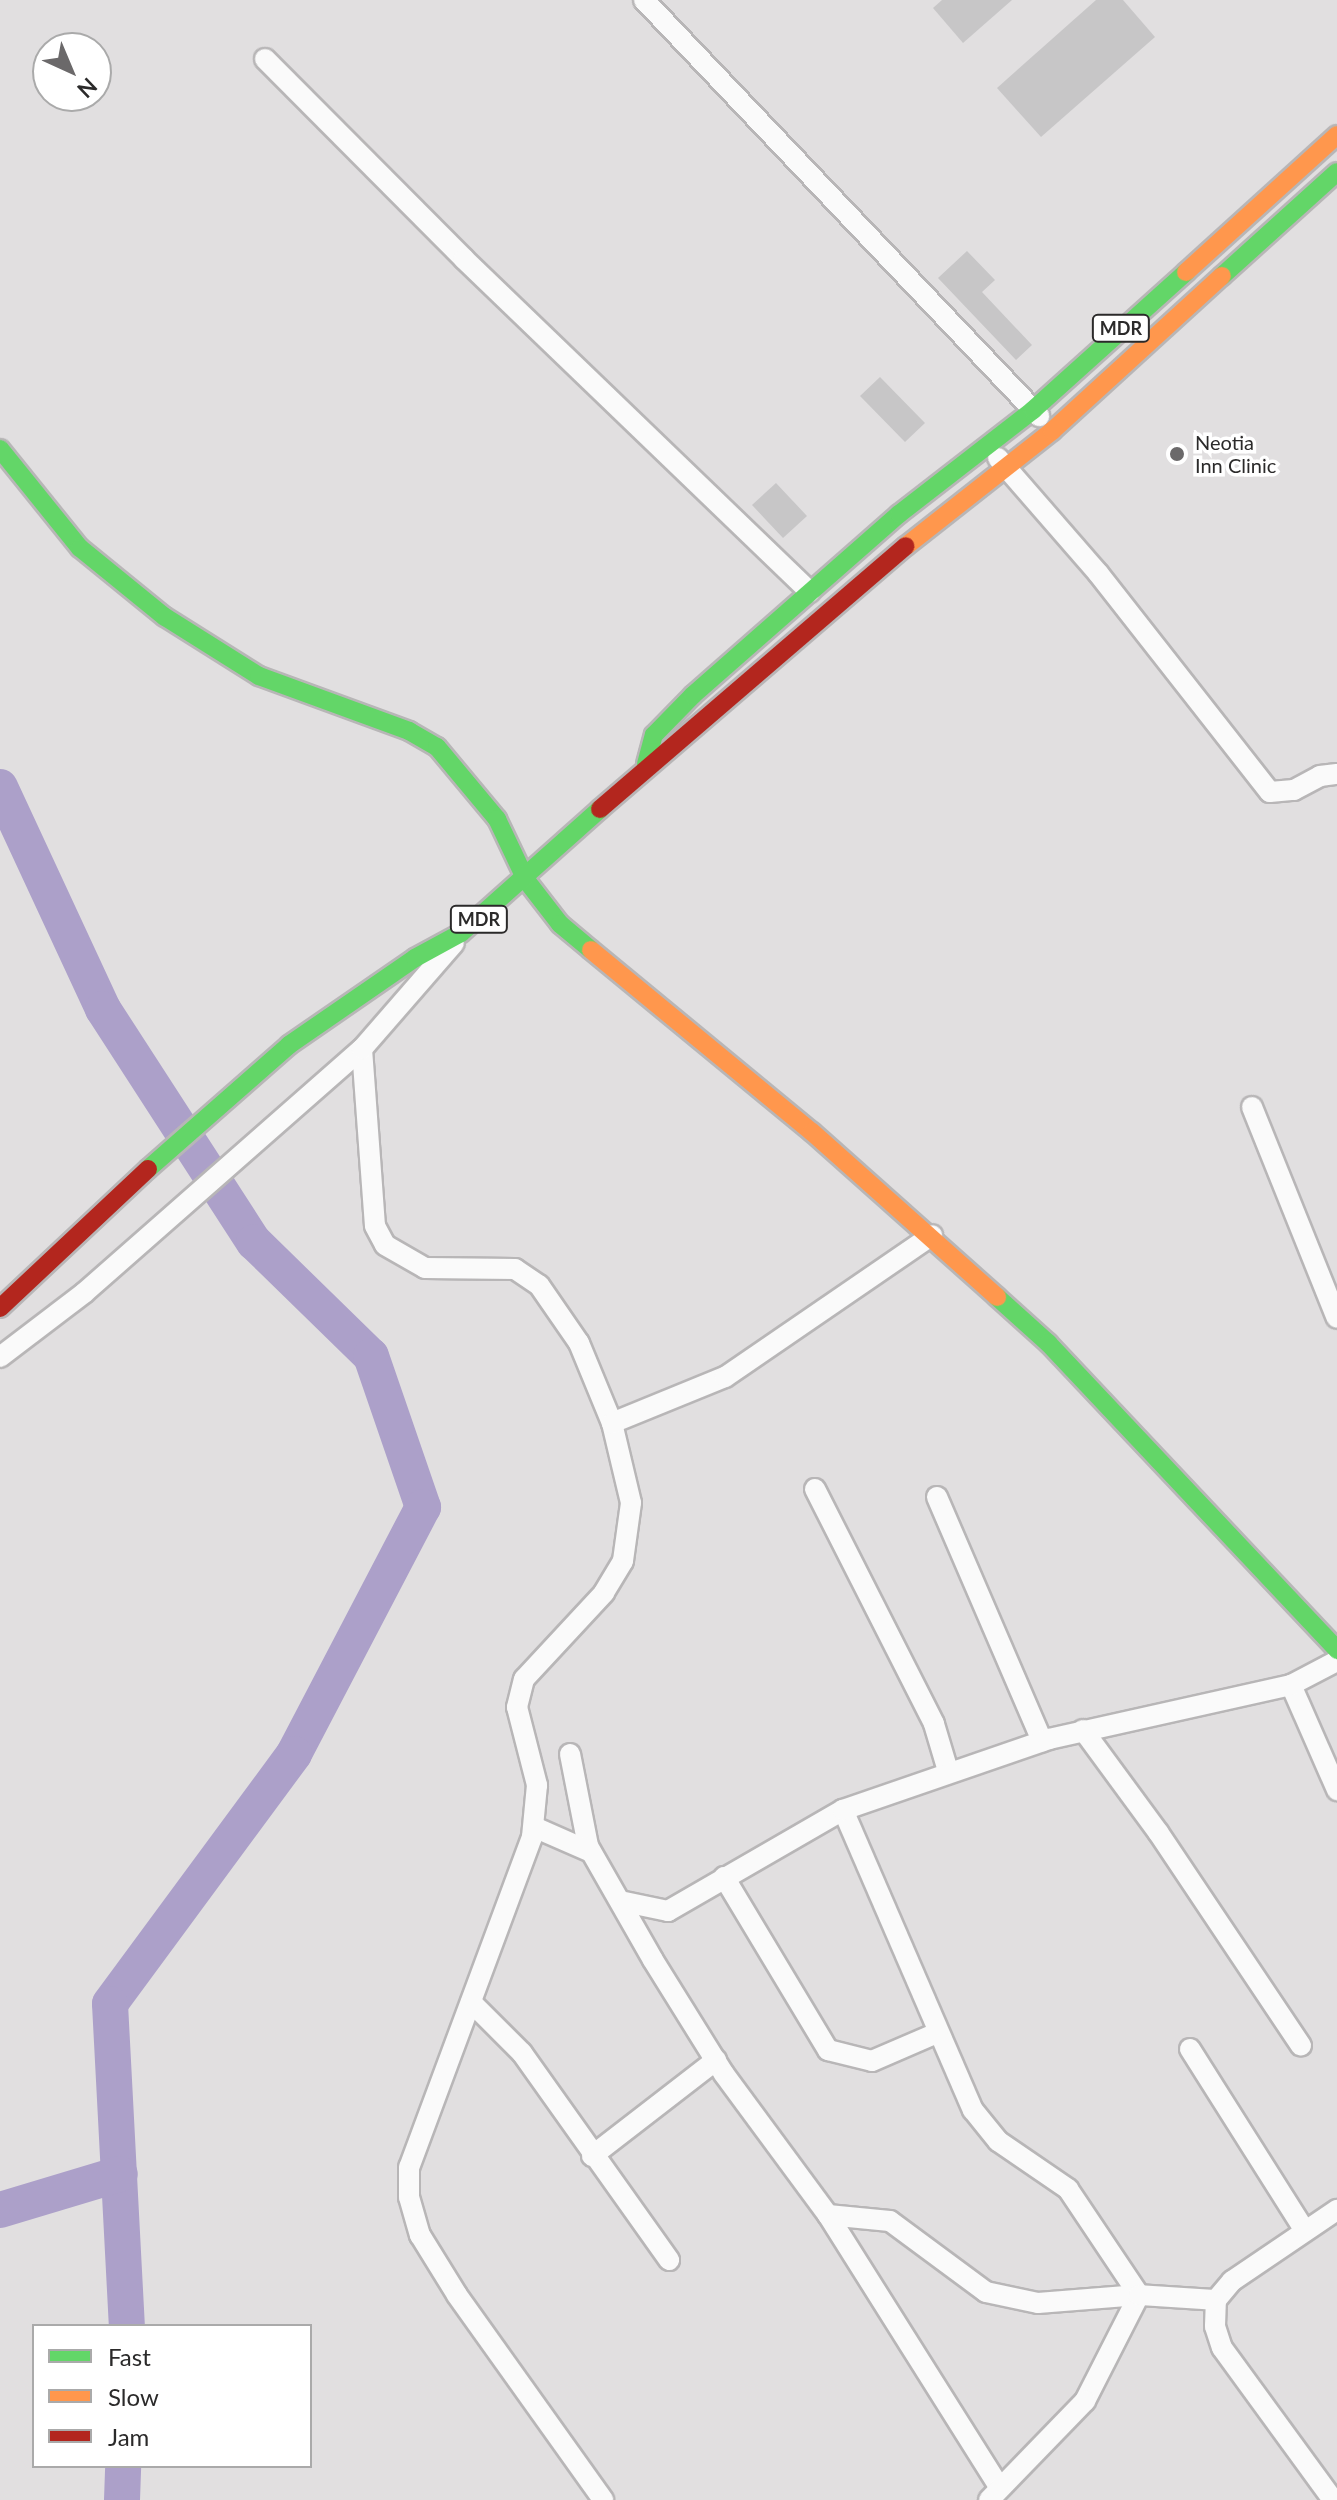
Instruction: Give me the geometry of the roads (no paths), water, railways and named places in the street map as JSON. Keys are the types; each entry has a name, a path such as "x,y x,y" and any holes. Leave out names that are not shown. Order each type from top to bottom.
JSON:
{"main road":[{"name":"MDR","path":"646,764 654,735 693,695 899,514 1033,410 1337,135"},
{"name":"MDR","path":"0,1308 50,1256 289,1045 415,958 461,933 526,880 646,764 672,751 917,536 1052,431 1337,172"},
{"path":"0,449 80,548 165,617 259,676 409,731 437,747 497,819 526,880 560,924 932,1235 1048,1343 1337,1650"}],"street":[{"path":"644,0 1052,431"},
{"path":"265,59 810,592"},
{"path":"986,445 1098,573 1270,792 1294,790 1320,776 1337,774"},
{"path":"0,1357 84,1293 362,1049 461,933"},
{"path":"362,1049 375,1226 385,1245 425,1268 515,1269 539,1285 579,1343 612,1423 631,1503 623,1561 604,1593 524,1679 517,1707 537,1785 534,1827 409,2167 409,2197 420,2235 457,2295 603,2500"},
{"path":"1252,1107 1337,1318"},
{"path":"612,1423 725,1377 932,1235"},
{"path":"815,1489 934,1724 948,1771"},
{"path":"937,1497 1042,1741"},
{"path":"620,1901 668,1911 843,1810 948,1771 1042,1741 1291,1685 1337,1661"},
{"path":"1291,1685 1337,1790"},
{"path":"1083,1730 1158,1832 1301,2046"},
{"path":"570,1754 591,1852 716,2060 828,2215 993,2493 1085,2401 1139,2295"},
{"path":"843,1810 937,2033 973,2110 998,2141 1068,2189 1139,2295"},
{"path":"534,1827 591,1852"},
{"path":"724,1877 828,2050 872,2061 937,2033"},
{"path":"471,2002 512,2041 669,2260"},
{"path":"1190,2049 1305,2231"},
{"path":"592,2156 716,2060"},
{"path":"1333,2500 1222,2348 1215,2326 1216,2300 1232,2281 1337,2210"},
{"path":"828,2215 890,2221 986,2292 1038,2303 1139,2295 1216,2300"}],"waterway":[{"path":"0,787 103,1009 254,1242 371,1356 423,1507 294,1754 110,2004 127,2324"},
{"path":"0,2210 120,2174"},
{"path":"122,2500 123,2468"}],"place":[{"name":"Neotia Inn Clinic","path":"1177,454"}]}
